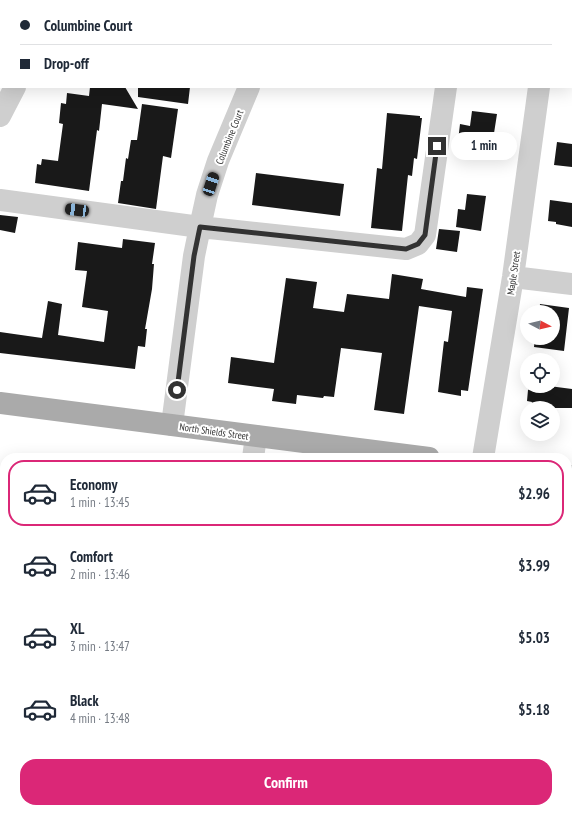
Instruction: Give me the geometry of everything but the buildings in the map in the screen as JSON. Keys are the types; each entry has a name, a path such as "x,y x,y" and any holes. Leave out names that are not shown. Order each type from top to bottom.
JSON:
{"main road":[{"name":"North Shields Street","path":"0,402 390,453"}],"street":[{"path":"0,116 15,88"},
{"name":"Columbine Court","path":"172,425 194,256 207,195 218,161 249,88"},
{"path":"0,200 200,227 406,249 418,244 425,235 446,88"},
{"name":"Maple Street","path":"484,453 512,277 539,88"},
{"path":"512,277 572,284"},
{"path":"254,453 256,436"}],"route":[{"path":"177,390 194,256 200,227 406,249 418,244 425,235 437,146"}]}
